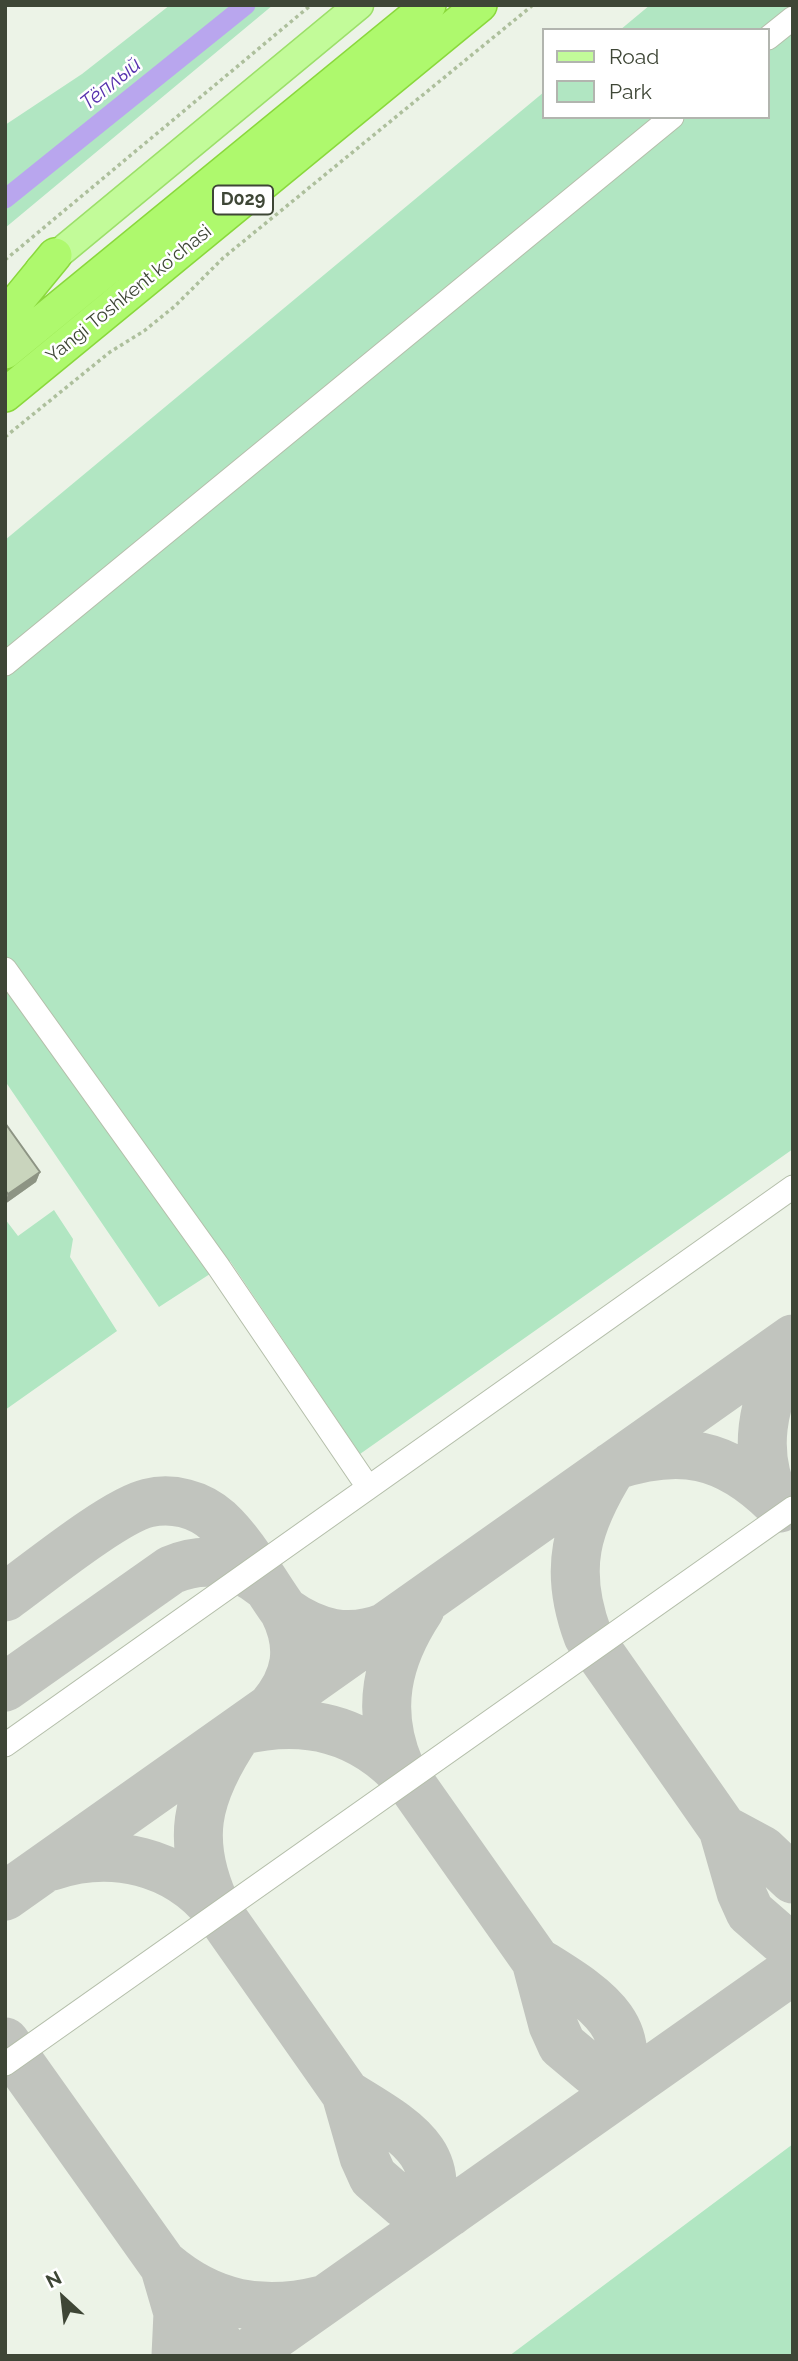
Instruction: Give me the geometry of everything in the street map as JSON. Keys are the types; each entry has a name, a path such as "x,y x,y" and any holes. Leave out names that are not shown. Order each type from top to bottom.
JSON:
{"highway":[{"name":"Yangi Toshkent ko‘chasi","path":"5,352 429,5"},
{"name":"Yangi Toshkent ko‘chasi","path":"5,395 480,5"},
{"path":"5,336 157,228"},
{"path":"5,316 55,255"}],"main road":[{"path":"5,299 359,5"}],"lane":[{"path":"770,36 793,18"},
{"path":"5,664 670,119"},
{"path":"5,969 218,1266 368,1487"},
{"path":"5,1745 793,1187"},
{"path":"5,2064 793,1508"}],"path":[{"path":"5,260 311,5"},
{"path":"5,437 110,352 155,323 200,284 223,258 533,5"}],"green space":[{"path":"170,5 273,5 5,228 5,125 82,74"},
{"path":"650,5 793,5 793,1149 360,1454 230,1261 159,1307 5,1081 5,540 542,94 542,119 770,119 770,28 622,28"},
{"path":"54,1210 73,1239 70,1257 117,1331 5,1410 5,1219 18,1236"},
{"path":"793,2144 793,2356 509,2356"}],"building":[{"path":"5,1123 40,1172 8,1194 5,1190"}],"waterway":[{"name":"Тёплый","path":"5,199 246,5"}],"taxiway":[{"path":"5,1896 793,1339"},
{"path":"780,1508 770,1488 765,1468 763,1427 774,1386 793,1348"},
{"path":"776,1502 738,1472 700,1457 660,1455 613,1466 600,1487 582,1528 575,1568 580,1612 588,1636 723,1829 741,1892 750,1912 781,1939 793,1943"},
{"path":"5,1597 116,1518 133,1508 166,1501 194,1506 218,1521 245,1552 284,1611"},
{"path":"5,1687 171,1570 197,1563 221,1563 244,1571 266,1586"},
{"path":"420,1609 399,1647 388,1686 388,1726 400,1768 536,1961 553,2025 562,2045 593,2071 616,2079 639,2078"},
{"path":"271,1708 287,1685 294,1662 293,1637 284,1611 308,1625 333,1633 359,1634 386,1627"},
{"path":"408,1780 371,1748 352,1737 331,1730 287,1725 239,1731 212,1777 204,1798 198,1841 201,1864 219,1913 346,2094 364,2157 373,2177 404,2204 427,2211 450,2212"},
{"path":"723,1829 762,1850 793,1879"},
{"path":"52,1866 97,1858 142,1862 182,1880 200,1893 216,1910"},
{"path":"536,1961 594,2001 608,2016 618,2033 622,2052 620,2074 609,2099"},
{"path":"245,2356 793,1970"},
{"path":"5,2042 228,2356"},
{"path":"346,2094 405,2133 419,2148 428,2164 432,2183 430,2205 420,2232"},
{"path":"176,2356 178,2313 164,2265 200,2289 238,2303 279,2306 322,2300"}]}
